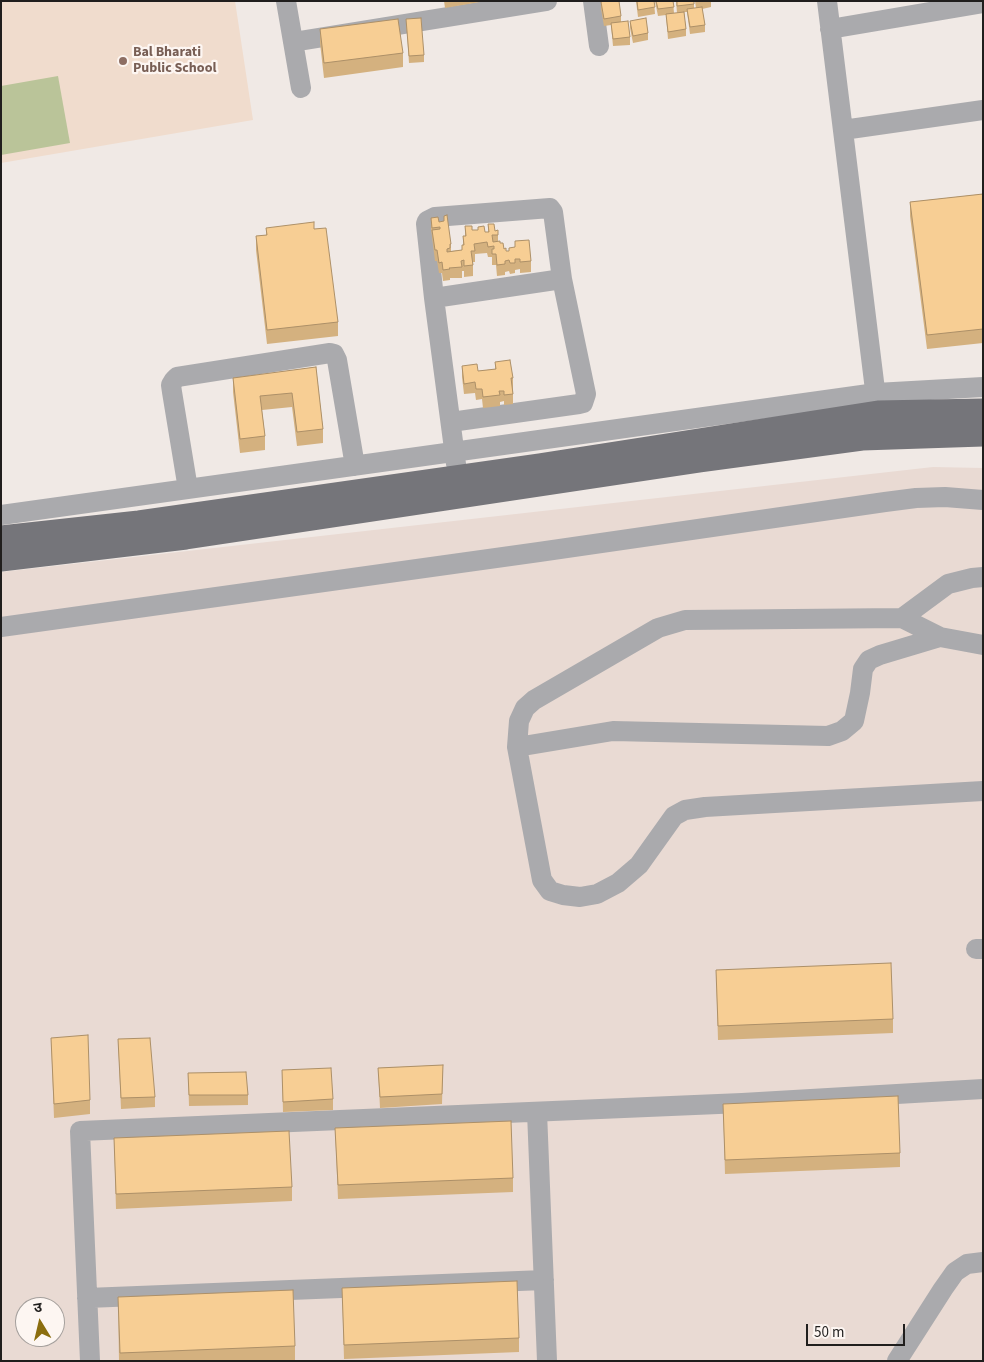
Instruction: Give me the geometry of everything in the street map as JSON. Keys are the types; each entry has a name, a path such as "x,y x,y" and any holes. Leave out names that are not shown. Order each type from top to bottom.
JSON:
{"main road":[{"path":"1,538 140,524 458,478 877,403 983,411"},
{"path":"1,559 186,537 700,460 862,438 983,434"}],"street":[{"path":"286,1 300,88"},
{"path":"293,42 431,11 547,1"},
{"path":"593,1 600,46"},
{"path":"826,1 877,403"},
{"path":"830,29 983,3"},
{"path":"843,130 983,110"},
{"path":"451,422 583,403 586,394 562,279 553,212 550,208 435,217 427,221 434,298 458,478"},
{"path":"434,298 562,279"},
{"path":"188,489 171,385 176,377 330,353 334,354 338,360 355,466"},
{"path":"1,515 454,451 877,403 983,387"},
{"path":"1,627 530,554 885,502 945,497 983,500"},
{"path":"902,618 948,584 983,577"},
{"path":"983,645 940,636 902,618 685,620 658,628 534,700 525,708 519,721 517,747 542,880 550,890 563,895 580,897 597,894 618,883 639,865 674,816 685,810 704,807 983,791"},
{"path":"517,747 613,732 828,736 842,732 854,722 863,669 869,660 940,636"},
{"path":"90,1361 80,1132 742,1103 983,1089"},
{"path":"537,1112 547,1361"},
{"path":"897,1361 955,1272 967,1264 983,1262"},
{"path":"87,1298 544,1280"}],"shaded area":[{"name":"Bal Bharati Public School","path":"1,1 235,1 253,120 1,163"},
{"path":"933,467 983,468 983,1361 1,1361 1,572"}],"green space":[{"path":"58,76 70,143 1,155 1,86"}],"building":[{"path":"619,1 621,16 604,19 601,2"},
{"path":"637,1 654,1 655,7 638,10"},
{"path":"656,1 673,1 674,7 658,9"},
{"path":"677,1 694,1 694,4 677,6"},
{"path":"702,7 705,25 690,27 687,9"},
{"path":"684,12 686,29 668,32 666,14"},
{"path":"421,18 424,55 409,56 406,19"},
{"path":"646,18 648,33 633,36 630,21"},
{"path":"398,19 403,53 324,63 320,29"},
{"path":"628,21 630,37 613,39 611,23"},
{"path":"983,194 983,329 927,335 910,202"},
{"path":"447,215 451,244 447,252 462,250 462,245 464,245 463,236 466,236 465,226 472,226 472,230 478,230 478,227 484,226 485,232 489,232 488,224 494,224 495,231 498,230 498,235 492,235 493,242 500,241 500,243 503,243 506,251 509,251 509,248 515,247 515,241 529,240 531,261 520,262 520,259 515,259 515,263 510,263 509,260 505,261 505,264 497,265 496,254 492,254 494,246 488,247 487,242 474,244 475,251 471,251 473,265 464,266 464,260 461,261 462,267 443,270 442,262 439,263 437,250 435,250 432,230 440,229 440,227 432,228 431,218 438,217 439,222 444,221 444,216"},
{"path":"314,222 314,229 326,228 338,322 267,330 256,236 267,235 266,228"},
{"path":"510,360 513,394 504,395 504,391 499,391 500,395 483,397 482,389 476,389 475,382 464,384 462,366 477,364 478,371 496,369 495,362"},
{"path":"316,367 323,429 297,432 292,393 260,396 265,436 240,439 233,378"},
{"path":"891,963 893,1019 718,1026 716,970"},
{"path":"88,1035 90,1100 54,1104 51,1038"},
{"path":"150,1038 155,1097 121,1098 118,1039"},
{"path":"443,1065 442,1094 380,1097 378,1068"},
{"path":"331,1068 333,1099 283,1102 282,1070"},
{"path":"246,1072 248,1095 189,1095 188,1073"},
{"path":"898,1096 900,1153 725,1160 723,1104"},
{"path":"511,1121 513,1178 338,1185 335,1128"},
{"path":"289,1131 292,1187 116,1194 114,1138"},
{"path":"517,1281 519,1338 344,1345 342,1288"},
{"path":"293,1290 295,1346 120,1353 118,1297"}],"place":[{"name":"Bal Bharati Public School","path":"123,61"}]}
